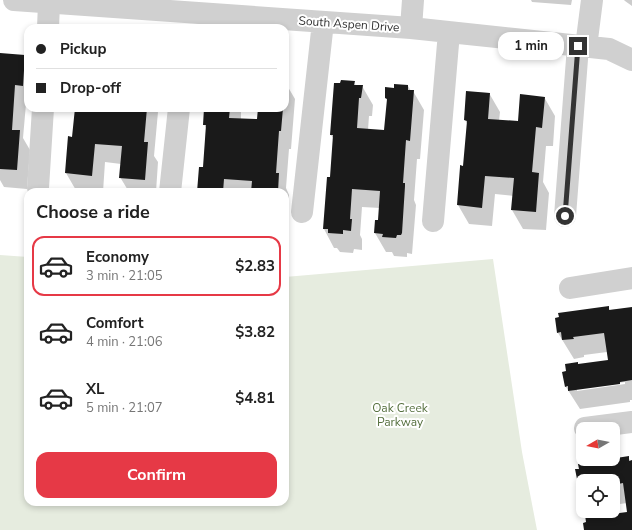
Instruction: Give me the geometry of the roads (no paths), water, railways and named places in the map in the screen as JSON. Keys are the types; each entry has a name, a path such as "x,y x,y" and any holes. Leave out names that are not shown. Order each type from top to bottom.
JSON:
{"street":[{"path":"411,28 413,0"},
{"path":"565,216 582,46 592,0"},
{"path":"32,1 46,24"},
{"name":"South Aspen Drive","path":"32,1 187,20 248,8 323,22 411,28 609,49 632,60"},
{"path":"302,212 323,22"},
{"path":"433,221 449,32"},
{"path":"38,188 43,112"},
{"path":"170,188 179,112"},
{"path":"570,288 632,278"},
{"path":"620,424 632,422"}],"park label":[{"name":"Oak Creek Parkway","path":"400,415"}]}
